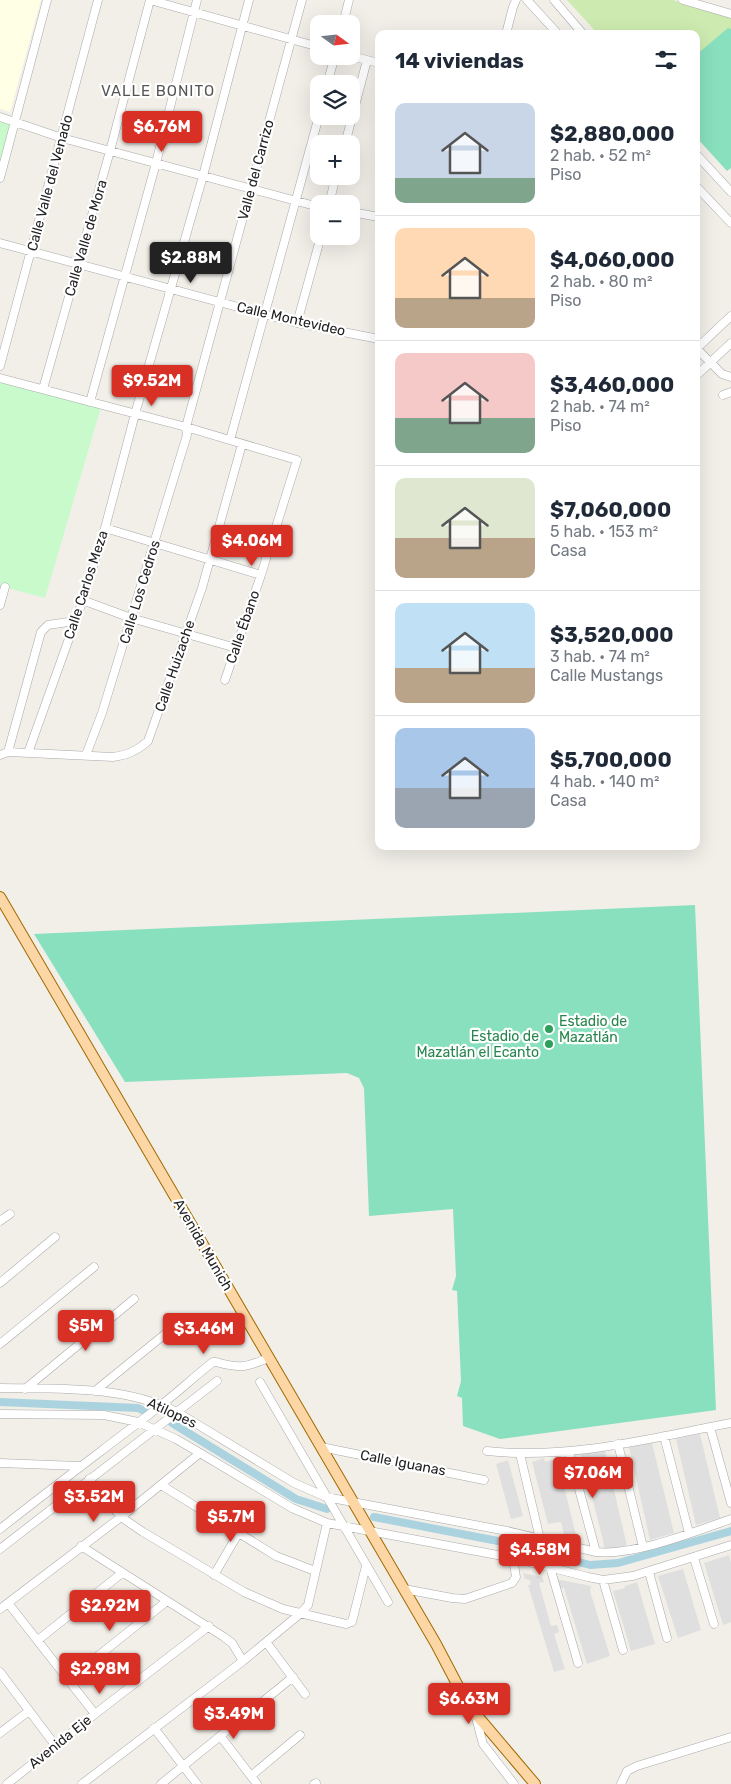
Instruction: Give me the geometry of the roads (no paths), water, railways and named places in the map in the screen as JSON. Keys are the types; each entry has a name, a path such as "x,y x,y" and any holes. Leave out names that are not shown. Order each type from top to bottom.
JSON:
{"main road":[{"name":"Avenida Munich","path":"0,897 436,1644 457,1684 474,1712 535,1784"}],"street":[{"path":"0,178 47,0"},
{"name":"Calle Valle del Venado","path":"0,366 98,0"},
{"path":"150,0 310,45"},
{"name":"Calle Valle de Mora","path":"43,389 150,0"},
{"path":"90,402 156,163 197,0"},
{"name":"Calle Carlos Meza","path":"28,753 75,621 105,528 135,414 203,176 249,0"},
{"name":"Valle del Carrizo","path":"186,427 302,0"},
{"path":"345,15 349,0"},
{"path":"527,0 554,30"},
{"path":"554,0 580,30"},
{"path":"683,0 731,14"},
{"path":"507,30 515,4"},
{"path":"360,58 375,61"},
{"path":"347,135 367,60"},
{"path":"0,117 62,138 310,205"},
{"path":"230,440 317,125"},
{"path":"700,158 731,192"},
{"path":"724,184 731,178"},
{"path":"700,190 731,224"},
{"path":"360,214 375,217"},
{"name":"Calle Montevideo","path":"0,243 297,324 375,338"},
{"path":"297,324 319,245"},
{"path":"700,345 731,316"},
{"path":"700,372 731,343"},
{"path":"700,353 722,374 731,377"},
{"path":"0,378 186,427 242,444"},
{"name":"Calle Los Cedros","path":"86,755 102,712 155,544 187,435 186,427"},
{"name":"Calle Ébano","path":"225,680 261,575 297,460 242,444"},
{"name":"Calle Huizache","path":"0,755 8,752 113,757 126,755 142,748 148,742 210,559 242,444"},
{"path":"105,528 261,575"},
{"path":"0,605 5,587"},
{"path":"82,600 131,618 236,648"},
{"path":"0,749 8,752 41,632 48,625 75,621"},
{"path":"0,1221 10,1214"},
{"path":"0,1283 55,1236"},
{"path":"0,1332 3,1342 94,1267"},
{"path":"25,1388 134,1299"},
{"path":"95,1391 170,1330"},
{"path":"0,1529 79,1466 162,1405 213,1362 246,1367 269,1358"},
{"path":"0,1549 217,1381"},
{"path":"260,1382 388,1602"},
{"name":"Atilopes","path":"0,1388 95,1391 128,1395 162,1405 177,1412 294,1483 326,1497 507,1531 596,1552 608,1554 643,1547 731,1519"},
{"path":"0,1415 104,1415 138,1422 200,1453 292,1508 327,1523 513,1558 603,1580 650,1572 731,1545"},
{"path":"487,1451 520,1454 569,1452 664,1436 731,1422"},
{"path":"710,1426 731,1503"},
{"path":"664,1436 689,1533"},
{"path":"618,1444 643,1547"},
{"name":"Calle Iguanas","path":"321,1447 484,1480"},
{"path":"569,1452 596,1552"},
{"path":"0,1609 161,1486 200,1453"},
{"path":"520,1454 540,1540"},
{"path":"0,1464 79,1466"},
{"path":"89,1479 121,1517 214,1575 257,1599 283,1609 346,1624 352,1622 366,1566"},
{"path":"161,1486 276,1556 315,1571"},
{"path":"82,1784 243,1661 308,1606 327,1523"},
{"path":"214,1575 238,1534"},
{"path":"81,1546 209,1626 232,1643 243,1661"},
{"path":"404,1589 452,1598 469,1598 512,1583 516,1577 513,1558"},
{"path":"694,1558 714,1624"},
{"path":"550,1566 578,1663"},
{"path":"650,1572 667,1638"},
{"path":"38,1640 122,1573"},
{"path":"603,1580 622,1650"},
{"path":"68,1680 167,1601"},
{"path":"8,1603 95,1714"},
{"name":"Avenida Eje","path":"7,1784 209,1626"},
{"path":"266,1642 305,1694"},
{"path":"0,1674 55,1745"},
{"path":"161,1784 293,1678"},
{"path":"0,1733 29,1711"},
{"path":"474,1712 482,1744 514,1784"},
{"path":"154,1728 197,1784"},
{"path":"251,1776 300,1735"},
{"path":"221,1737 257,1784"},
{"path":"621,1784 627,1771 637,1766 731,1737"}],"waterway":[{"path":"0,1402 138,1408 146,1412"},
{"path":"172,1423 296,1499 327,1509"},
{"path":"374,1517 498,1541 590,1565 618,1563 731,1531"}],"place":[{"name":"Estadio de Mazatlán","path":"549,1029"},
{"name":"Estadio de Mazatlán el Ecanto","path":"549,1044"}],"district":[{"name":"VALLE BONITO","path":"158,91"}]}
